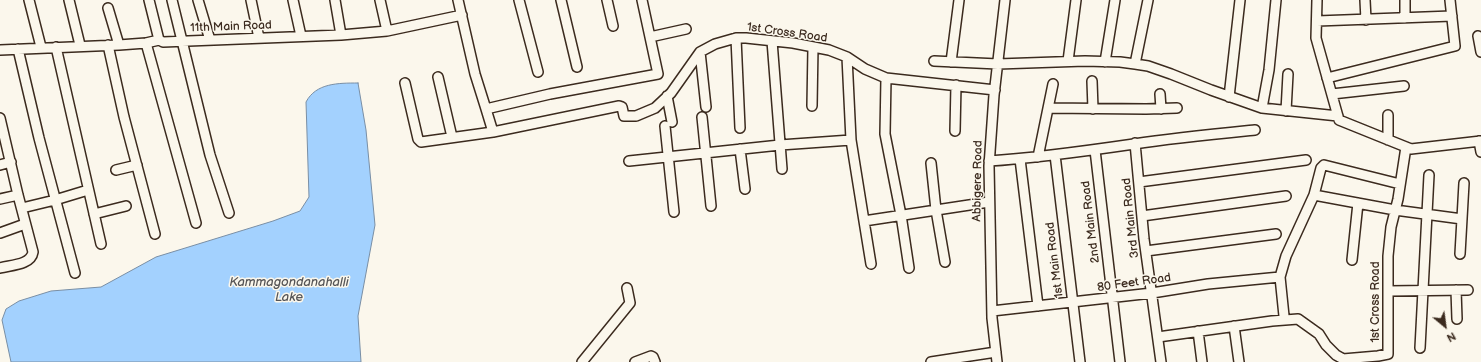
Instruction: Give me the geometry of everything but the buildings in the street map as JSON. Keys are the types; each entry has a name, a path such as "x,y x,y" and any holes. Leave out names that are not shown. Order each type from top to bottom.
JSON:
{"street":[{"path":"29,0 41,47"},
{"path":"69,0 80,45"},
{"path":"149,0 159,40"},
{"path":"172,0 210,155 229,213"},
{"path":"198,0 210,40"},
{"path":"251,0 259,38"},
{"path":"293,0 301,36"},
{"path":"335,0 341,35"},
{"path":"380,0 387,31"},
{"path":"458,0 475,74 493,132"},
{"path":"519,0 538,72"},
{"path":"560,0 577,67"},
{"path":"607,0 613,26"},
{"path":"486,109 550,94 658,74 642,0"},
{"path":"951,62 959,0"},
{"name":"Abbigere Road","path":"997,362 992,311 989,161 1005,0"},
{"path":"1068,61 1076,0"},
{"path":"1105,62 1115,0"},
{"path":"1136,64 1148,0"},
{"path":"1229,97 1240,0"},
{"path":"1262,108 1269,70 1276,0"},
{"path":"1317,0 1316,38 1339,120 1411,149 1480,141 1481,152"},
{"path":"1365,0 1366,20"},
{"path":"1405,0 1406,18"},
{"path":"1327,78 1455,46 1450,0"},
{"path":"108,8 119,45"},
{"name":"11th Main Road","path":"1,50 80,45 119,45 146,43 159,40 163,42 341,35 387,31 462,15"},
{"path":"1317,21 1452,16"},
{"path":"650,37 686,29"},
{"path":"1478,36 1481,52"},
{"path":"736,38 740,128"},
{"name":"1st Cross Road","path":"406,83 418,139 420,142 493,132 610,107 619,106 623,112 636,116 655,108 671,93 700,52 715,44 736,38 772,41 829,50 847,57 865,69 886,78 995,90"},
{"path":"0,40 1,50"},
{"path":"772,41 782,169"},
{"path":"146,43 196,223"},
{"path":"108,45 155,234"},
{"path":"56,47 101,244"},
{"path":"812,106 813,47"},
{"path":"18,49 55,200 75,273"},
{"path":"700,52 706,107"},
{"path":"847,57 851,140 871,264"},
{"path":"934,61 998,64 1068,61 1136,64 1148,66 1171,74 1229,97 1262,108 1338,116"},
{"path":"1286,111 1288,74"},
{"path":"438,77 452,137"},
{"path":"886,78 885,134 901,215 908,268"},
{"path":"1092,81 1093,109"},
{"path":"1038,157 1053,84"},
{"path":"955,130 956,86"},
{"path":"1332,94 1404,86"},
{"path":"1160,94 1161,109"},
{"path":"667,96 669,157 674,212"},
{"path":"1048,108 1178,108"},
{"path":"1388,114 1388,140"},
{"path":"0,118 1,128 33,252 32,257 28,261 0,268"},
{"path":"702,118 711,206"},
{"path":"989,161 1038,157 1095,150 1135,143 1255,130"},
{"path":"629,161 780,144 851,140"},
{"name":"3rd Main Road","path":"1135,143 1146,251 1161,362"},
{"name":"1st Cross Road","path":"1158,337 1272,321 1298,319 1319,334 1326,345 1336,355 1343,359 1388,354 1388,256 1406,147"},
{"path":"740,149 745,189"},
{"name":"2nd Main Road","path":"1095,150 1120,362"},
{"name":"1st Main Road","path":"1055,155 1080,362"},
{"path":"1020,159 1038,306"},
{"path":"1139,182 1306,160"},
{"path":"0,165 11,162"},
{"path":"931,163 936,210 945,262"},
{"path":"116,170 137,165"},
{"path":"1284,316 1280,276 1286,256 1314,195 1321,168 1324,165 1400,184"},
{"path":"1420,348 1429,175"},
{"path":"1460,254 1464,182"},
{"path":"22,208 88,190"},
{"path":"0,199 18,195"},
{"path":"1314,195 1396,210 1462,219"},
{"path":"1142,216 1286,196"},
{"path":"864,221 989,202"},
{"path":"1352,260 1358,203"},
{"path":"94,214 126,206"},
{"path":"0,233 26,224"},
{"path":"1146,251 1276,234"},
{"name":"80 Feet Road","path":"992,311 1112,298 1208,284 1280,276"},
{"path":"582,362 630,303 627,288"},
{"path":"1389,290 1468,290"},
{"path":"1456,290 1457,320"},
{"path":"1234,326 1238,362"},
{"path":"1198,331 1202,362"},
{"path":"931,362 958,360 996,352"},
{"path":"635,362 651,356 655,362"}],"water":[{"name":"Kammagondanahalli Lake","path":"358,83 366,130 375,225 358,316 361,362 11,362 2,320 6,309 19,301 51,291 101,287 156,257 273,221 300,211 309,197 306,102 316,91 328,85"}]}
